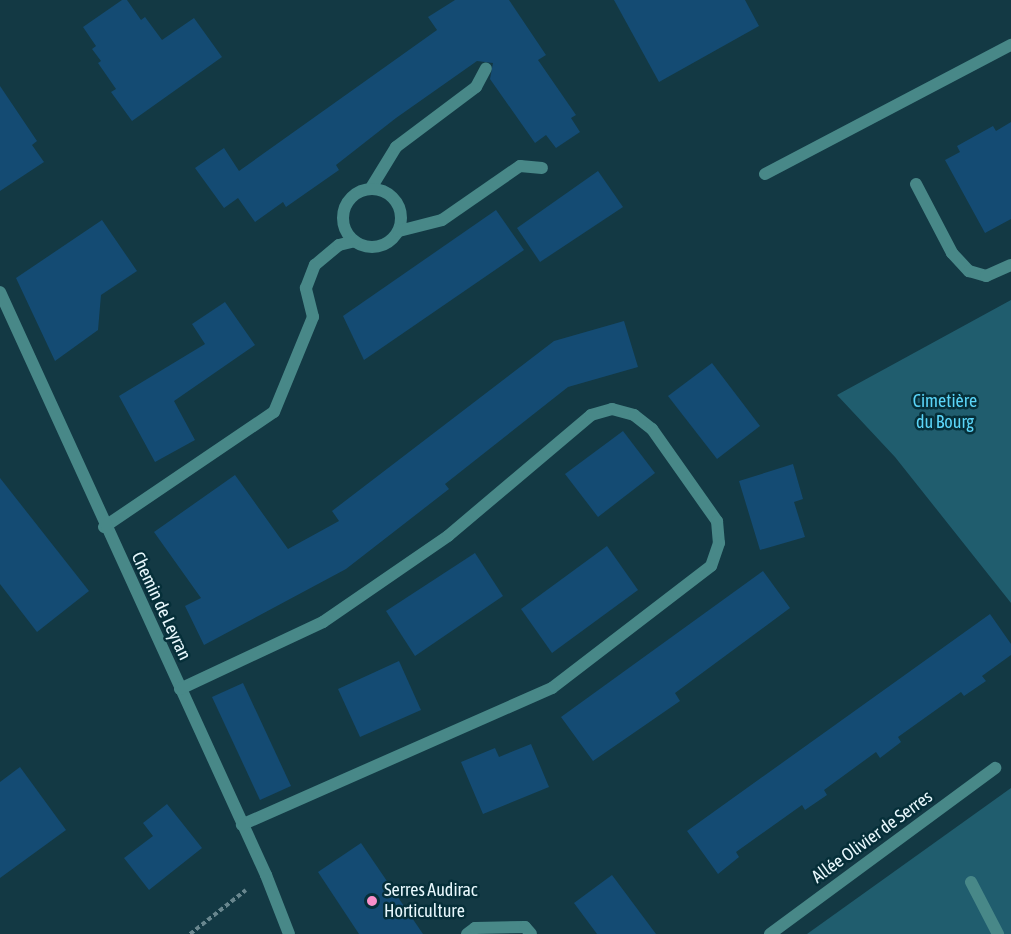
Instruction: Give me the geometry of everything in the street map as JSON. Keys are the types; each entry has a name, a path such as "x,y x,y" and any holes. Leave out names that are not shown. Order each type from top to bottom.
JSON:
{"street":[{"path":"765,174 1011,45"},
{"path":"372,188 396,147 476,87 486,68"},
{"path":"399,231 442,220 520,166 542,168"},
{"path":"916,184 952,253 969,271 986,276 1011,265"},
{"path":"104,527 274,412 313,317 306,288 315,265 339,245 355,241 374,247 384,245 399,231 402,222 398,202 382,189 372,188 354,194 344,209 344,227 355,241"},
{"name":"Chemin de Leyran","path":"0,292 104,527 266,875 289,934"},
{"path":"180,689 323,622 448,536 591,415 612,409 634,415 643,422 717,521 719,543 711,566 552,688 242,825"},
{"name":"Allée Olivier de Serres","path":"770,934 995,768"},
{"path":"971,882 998,934"},
{"path":"467,934 475,928 525,927 531,934"}],"path":[{"path":"190,934 266,875"}],"green space":[{"name":"Cimetière du Bourg","path":"1011,300 1011,603 895,457 837,395"},
{"path":"1011,788 1011,934 807,934"}],"building":[{"path":"122,0 127,0 141,20 145,17 162,40 194,18 222,57 132,121 111,92 116,89 98,63 101,61 92,49 96,46 83,27"},
{"path":"455,0 509,0 546,55 538,60 576,115 571,118 580,132 556,148 546,135 535,143 490,79 493,63 477,61 396,118 336,165 339,170 286,207 283,202 255,222 238,198 224,208 195,168 224,148 239,171 437,30 428,17"},
{"path":"614,0 745,0 759,26 659,82"},
{"path":"0,86 37,141 32,145 44,162 0,191"},
{"path":"1011,122 1011,219 985,233 945,160 960,152 957,146 993,126 996,131"},
{"path":"598,171 623,207 540,262 517,228"},
{"path":"496,210 524,250 364,360 343,316"},
{"path":"102,220 137,271 101,295 98,330 55,361 16,278"},
{"path":"225,302 255,345 174,401 195,440 155,462 119,396 205,344 192,324"},
{"path":"624,321 638,367 568,387 445,484 449,489 346,569 204,645 185,606 201,598 154,532 235,475 288,549 339,521 332,511 554,341"},
{"path":"712,363 760,426 717,459 668,396"},
{"path":"623,431 655,473 598,517 565,474"},
{"path":"793,464 803,499 794,502 805,537 760,550 739,481"},
{"path":"0,478 89,591 37,632 0,584"},
{"path":"607,546 638,590 552,653 521,609"},
{"path":"475,553 503,596 415,656 386,611"},
{"path":"763,571 790,608 675,693 680,701 593,761 561,717"},
{"path":"990,614 1011,644 1011,655 982,676 986,681 964,696 961,692 898,737 901,742 880,758 876,752 824,790 827,795 805,810 802,805 736,852 739,857 718,874 687,831"},
{"path":"399,661 421,710 360,737 338,689"},
{"path":"243,683 291,786 260,800 212,697"},
{"path":"531,744 549,787 483,814 461,762 495,748 499,757"},
{"path":"20,767 66,830 0,878 0,782"},
{"path":"167,804 202,848 149,890 124,858 153,836 143,823"},
{"path":"361,843 423,934 359,934 318,872"},
{"path":"612,875 656,934 597,934 574,903"}],"place":[{"name":"Serres Audirac Horticulture","path":"372,901"}]}
